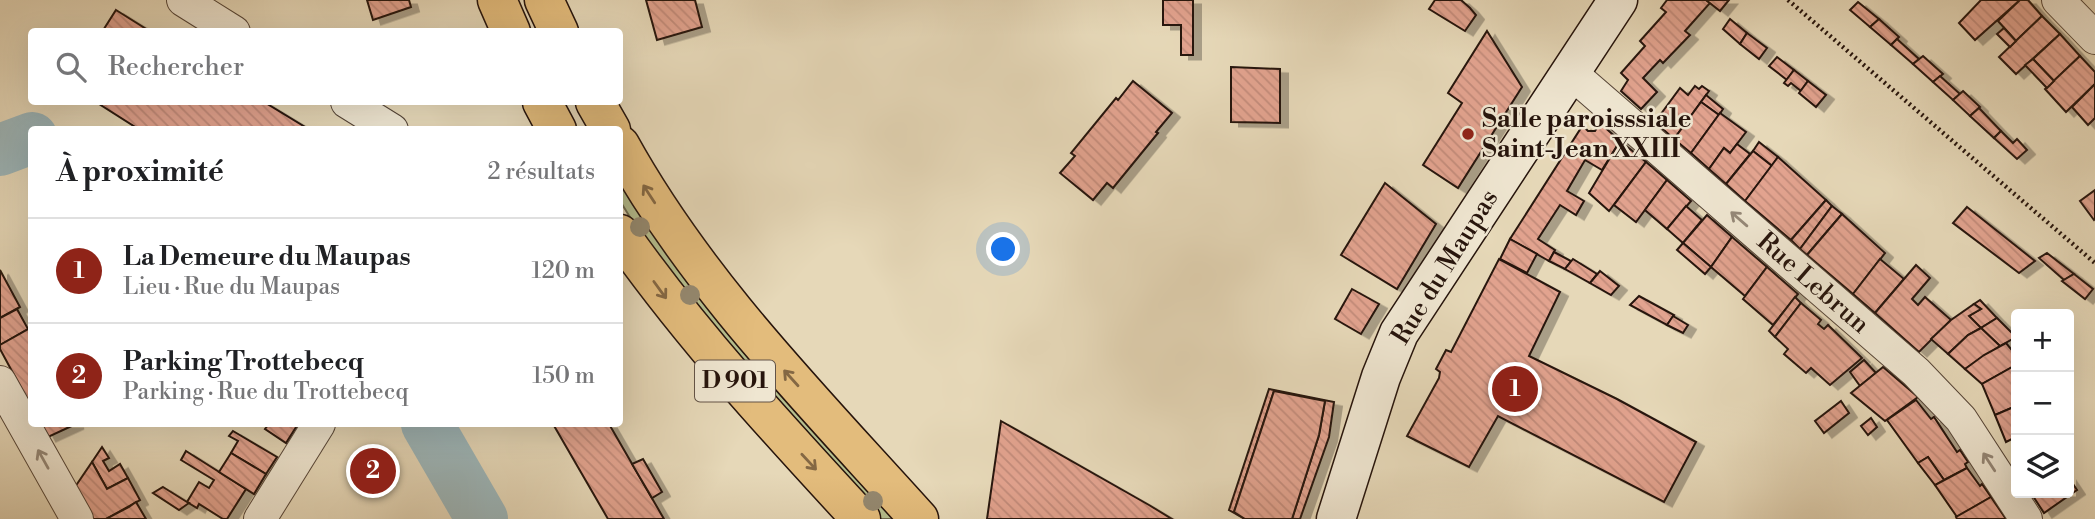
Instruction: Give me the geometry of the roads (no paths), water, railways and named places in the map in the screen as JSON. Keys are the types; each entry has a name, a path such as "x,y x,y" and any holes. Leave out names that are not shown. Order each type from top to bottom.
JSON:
{"main road":[{"path":"497,0 509,28"},
{"path":"544,0 557,28"},
{"path":"598,105 609,126"},
{"name":"D 901","path":"623,150 671,227 723,298 919,519"},
{"name":"D 901","path":"623,238 671,304 737,384 861,519"}],"street":[{"path":"183,0 228,28"},
{"name":"Rue du Maupas","path":"1336,519 1377,389 1399,333 1618,0"},
{"path":"2058,0 2095,38"},
{"name":"Rue Lebrun","path":"1570,72 1916,372 1961,419 2026,519"},
{"path":"352,105 386,126"},
{"path":"0,382 77,519"},
{"path":"260,519 317,427"}],"waterway":[{"path":"0,150 28,140"},
{"path":"429,427 482,519"}],"place":[{"name":"Salle paroisssiale Saint-Jean XXIII","path":"1468,134"},
{"name":"La Demeure du Maupas","path":"1515,389"},
{"name":"Parking Trottebecq","path":"373,471"}]}
